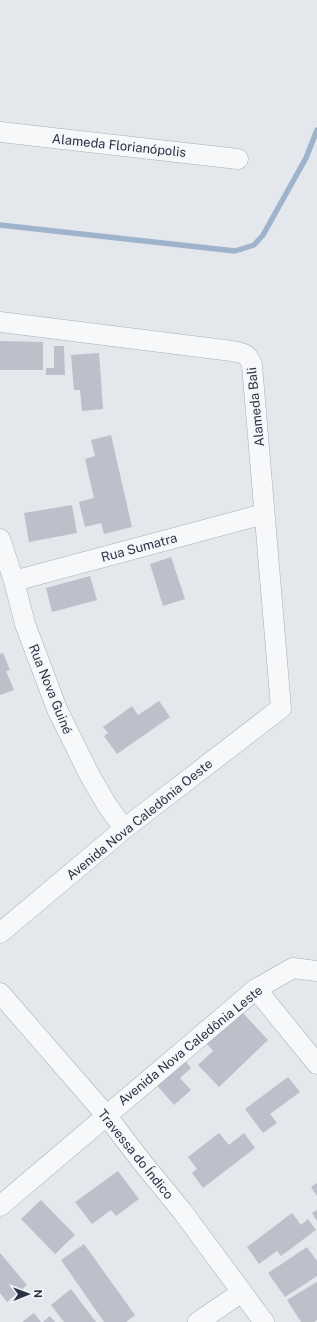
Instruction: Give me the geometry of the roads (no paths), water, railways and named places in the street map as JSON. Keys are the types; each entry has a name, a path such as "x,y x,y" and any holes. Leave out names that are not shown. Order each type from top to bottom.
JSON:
{"street":[{"name":"Alameda Florianópolis","path":"0,132 238,158"},
{"name":"Alameda Bali","path":"0,322 243,353 249,358 252,365 281,708"},
{"name":"Rua Sumatra","path":"14,581 264,514"},
{"name":"Rua Nova Guiné","path":"0,539 14,581 25,624 57,709 106,805 124,829"},
{"name":"Avenida Nova Caledônia Oeste","path":"0,934 124,829 281,708"},
{"name":"Avenida Nova Caledônia Leste","path":"0,1206 256,989 293,968 317,971"},
{"path":"256,989 317,1064"},
{"name":"Travessa do Índico","path":"0,992 106,1115 182,1211 264,1322"},
{"path":"198,1322 242,1292"}],"waterway":[{"path":"0,225 235,251 254,245 263,235 306,158 317,130"}]}
